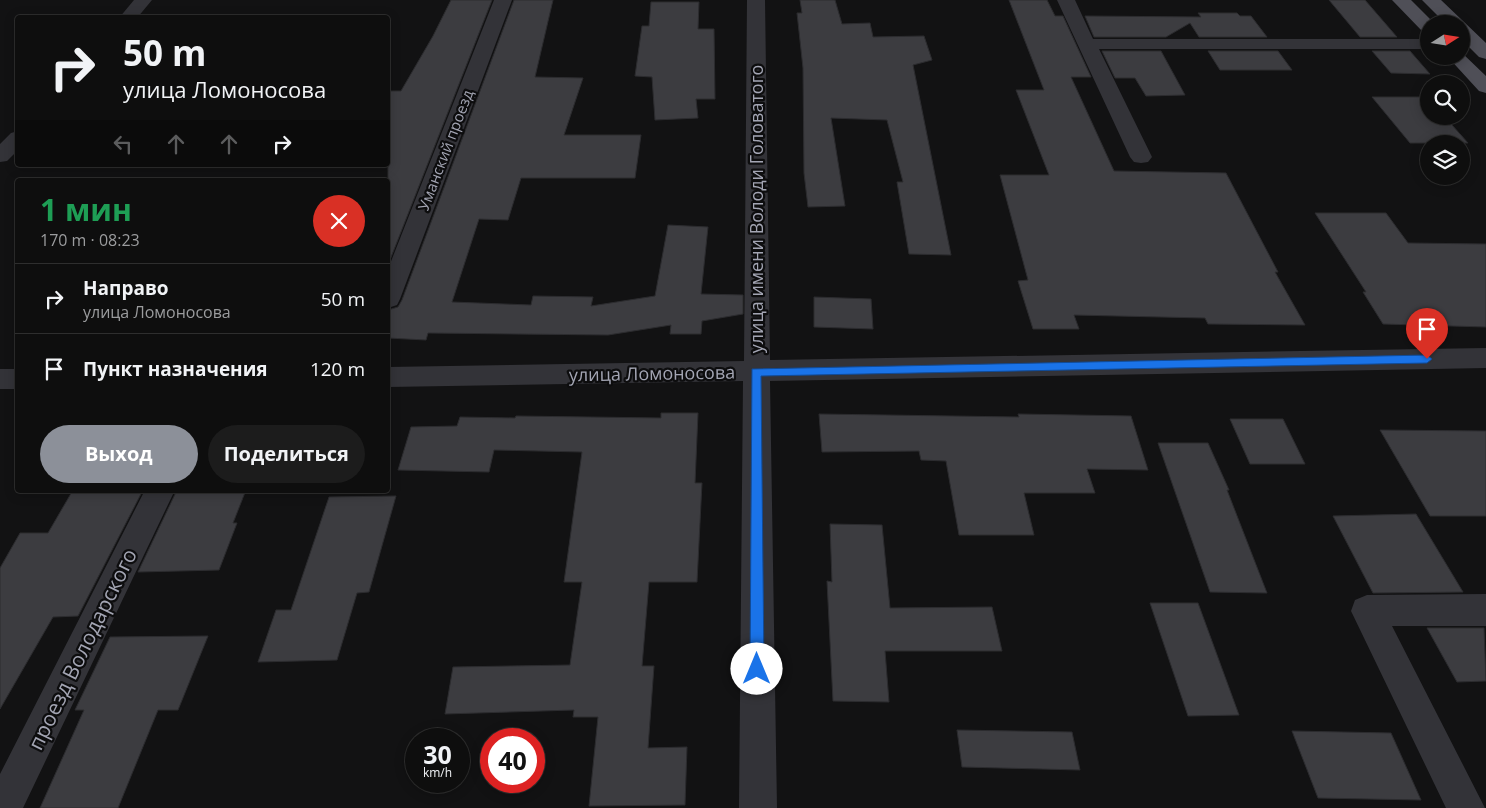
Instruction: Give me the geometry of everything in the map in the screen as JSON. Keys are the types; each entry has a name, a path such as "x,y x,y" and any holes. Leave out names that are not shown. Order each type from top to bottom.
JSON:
{"main road":[{"path":"1401,0 1420,19"},
{"path":"1431,0 1447,15"},
{"path":"1470,38 1486,53"},
{"path":"1464,65 1486,88"}],"street":[{"path":"129,15 143,0"},
{"name":"Уманский проезд","path":"390,294 503,0"},
{"name":"улица имени Володи Головатого","path":"756,0 758,808"},
{"path":"1066,0 1141,157"},
{"path":"1087,44 1420,44"},
{"path":"0,156 15,140"},
{"name":"улица Ломоносова","path":"390,377 1486,358"},
{"path":"0,379 15,379"},
{"name":"проезд Володарского","path":"4,808 159,493"},
{"path":"1466,808 1367,611 1486,610"}],"building":[{"path":"451,0 492,0 390,260 390,178 388,178 388,167 390,167 390,91 401,91 433,36"},
{"path":"514,0 553,0 535,77 583,78 564,135 641,135 635,178 521,178 508,220 479,219 452,302 531,305 533,296 593,297 591,306 655,296 668,225 708,227 701,294 743,295 743,314 702,321 701,334 670,334 671,325 608,335 428,333 426,340 390,338 390,309 398,307"},
{"path":"800,0 835,0 842,24 870,23 873,37 924,36 932,60 913,65 951,255 909,254 897,182 903,182 887,120 831,118 845,206 808,207 804,173 803,68 797,13 802,13"},
{"path":"1009,0 1047,0 1055,16 1063,16 1091,77 1071,77 1114,171 1226,173 1278,272 1275,272 1305,325 1208,324 1205,318 1074,315 1079,329 1033,329 1018,281 1028,280 1000,175 1049,175 1016,90 1044,90"},
{"path":"1329,0 1365,0 1397,37 1360,37"},
{"path":"651,2 699,2 698,29 714,29 715,99 696,99 698,118 655,120 652,77 635,76 642,26 649,26"},
{"path":"1198,13 1237,13 1240,16 1251,16 1267,37 1199,37 1190,23 1166,37 1094,37 1085,16 1201,17"},
{"path":"1102,51 1161,51 1185,95 1146,96 1135,78 1115,78"},
{"path":"1208,51 1278,51 1292,70 1220,70"},
{"path":"1372,51 1410,51 1420,65 1430,74 1391,73"},
{"path":"1372,97 1420,97 1420,125 1452,125 1461,135 1420,135 1420,143 1410,143"},
{"path":"1315,213 1386,213 1408,243 1486,244 1486,327 1383,324 1363,292 1366,292"},
{"path":"814,297 871,299 873,329 814,327"},
{"path":"661,413 698,413 695,483 702,483 697,582 649,582 642,666 654,666 648,748 687,747 685,805 589,806 598,717 573,717 574,710 445,714 453,667 570,665 582,582 564,582 582,452 494,450 489,472 398,470 411,427 457,426 460,417 661,418"},
{"path":"819,414 1019,417 1018,414 1131,416 1148,470 1087,469 1095,493 1024,493 1034,535 959,535 946,461 921,460 919,451 822,452"},
{"path":"1230,419 1283,419 1305,464 1250,464"},
{"path":"1380,430 1486,431 1486,516 1430,516"},
{"path":"1158,443 1208,443 1229,490 1227,490 1267,593 1210,592"},
{"path":"71,493 141,493 78,616 53,617 0,709 0,568 20,533 48,533"},
{"path":"176,493 245,493 233,523 237,523 219,570 138,572"},
{"path":"396,496 369,592 357,593 337,660 258,662 276,610 291,610 329,497"},
{"path":"1416,514 1463,592 1373,593 1333,516"},
{"path":"830,524 882,525 890,608 992,607 1002,651 885,651 889,702 833,701 827,581 832,582"},
{"path":"1150,603 1198,603 1239,715 1188,716"},
{"path":"1427,628 1484,628 1486,681 1457,682"},
{"path":"208,636 178,710 158,710 118,808 40,808 84,710 75,710 110,637"},
{"path":"957,730 1072,732 1080,770 962,767"},
{"path":"1292,731 1391,733 1421,800 1318,798"}],"route":[{"path":"757,669 756,372 1427,359"}]}
